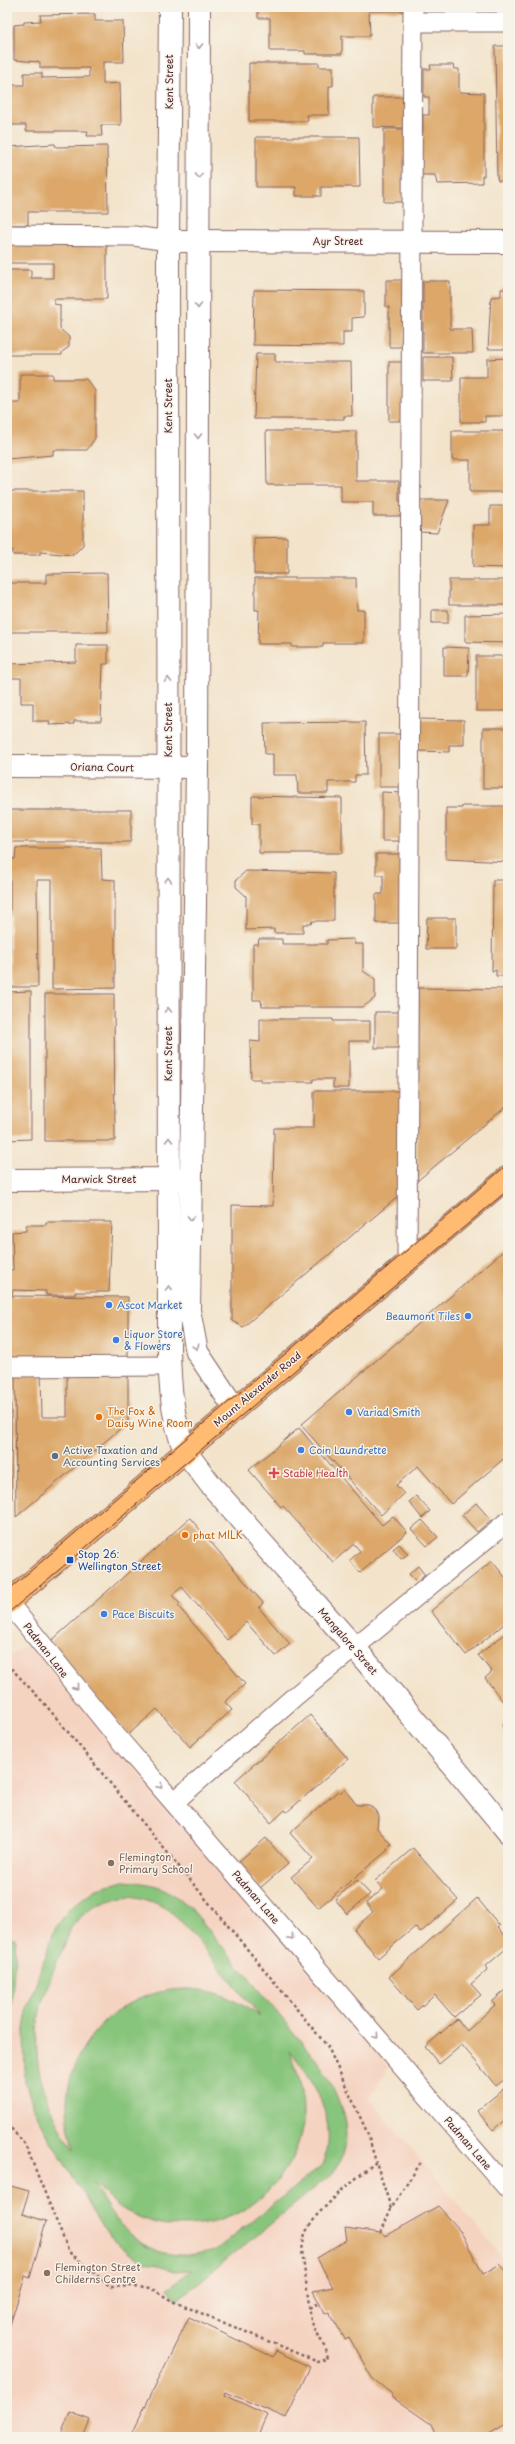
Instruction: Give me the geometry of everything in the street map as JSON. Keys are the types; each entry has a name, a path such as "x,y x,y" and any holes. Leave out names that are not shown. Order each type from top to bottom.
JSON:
{"main road":[{"name":"Mount Alexander Road","path":"7,1602 508,1177"}],"street":[{"name":"Kent Street","path":"170,7 168,241 169,1366 174,1407 185,1451"},
{"path":"199,7 197,768 189,1299 192,1332 200,1358 235,1408"},
{"name":"Ayr Street","path":"168,241 508,242"},
{"name":"Oriana Court","path":"7,766 197,768"},
{"name":"Marwick Street","path":"7,1180 192,1179"},
{"name":"Mangalore Street","path":"185,1451 210,1484 355,1648 508,1832"}],"lane":[{"path":"407,1262 413,14 508,22"},
{"path":"7,235 134,236 168,241"},
{"path":"7,1367 169,1366"},
{"path":"174,1802 293,1698 508,1521"},
{"name":"Padman Lane","path":"7,1602 117,1737 508,2189"}],"path":[{"path":"7,1664 44,1703 328,2047 360,2114 391,2208"},
{"path":"7,2124 25,2144 69,2252 111,2287 134,2286 154,2290 172,2301 318,2362 328,2359 326,2350 311,2321 302,2250 305,2233 317,2215 343,2189 376,2162"},
{"path":"381,2233 391,2208 422,2161"},
{"path":"310,2308 319,2303"}],"shaded area":[{"name":"Flemington Primary School","path":"28,1643 389,2066 369,2099 508,2263 508,2437 7,2437 7,1660"}],"green space":[{"path":"124,1881 146,1884 162,1888 169,1892 194,1912 318,2062 336,2094 344,2118 346,2131 343,2155 340,2163 332,2174 177,2300 168,2288 192,2270 175,2271 144,2262 129,2253 109,2236 47,2135 32,2104 25,2081 24,2029 28,2006 55,1929 70,1908 94,1890","holes":["131,1896 146,1899 158,1904 170,1911 181,1921 260,2016 233,2000 218,1994 202,1990 177,1989 153,1994 130,2003 110,2017 93,2034 80,2054 71,2077 67,2108 74,2150 55,2117 42,2084 37,2049 37,2030 40,2011 50,1980 71,1928 83,1915 97,1906 113,1899","289,2051 312,2082 323,2106 328,2131 328,2144 327,2152 322,2165 217,2249 195,2254 175,2255 157,2251 141,2243 127,2232 103,2201 93,2182 121,2208 143,2219 166,2225 189,2226 211,2223 233,2215 253,2204 270,2189 293,2157 299,2142 304,2120 304,2104 301,2088"]},
{"path":"11,1938 16,1938 11,2013 7,2013"}],"building":[{"path":"258,7 407,7 407,11 369,11 370,36 342,36 342,54 305,54 305,51 270,51 270,18 258,18"},
{"path":"494,7 508,7 508,17 494,17"},
{"path":"95,14 95,21 123,21 124,62 103,62 103,84 120,83 121,125 101,125 102,136 87,136 88,131 26,131 26,125 8,125 8,85 24,85 24,73 42,73 42,78 89,77 89,68 40,68 40,62 14,60 14,25 24,24 24,22 41,21 40,15"},
{"path":"495,46 508,46 508,181 498,181 497,177"},
{"path":"249,63 319,63 319,67 333,67 333,86 329,86 329,115 307,115 308,121 249,121"},
{"path":"430,65 453,65 454,69 459,69 459,92 484,93 484,176 482,176 482,183 437,184 435,175 419,175 419,133 423,132 423,115 429,115 429,97 424,97 424,69 431,69"},
{"path":"373,97 406,97 405,128 373,127"},
{"path":"384,129 406,129 407,202 384,202"},
{"path":"256,137 359,137 360,187 321,187 321,196 296,196 296,187 256,187"},
{"path":"55,144 56,147 107,146 108,212 28,212 28,225 7,225 7,147"},
{"path":"7,242 107,242 107,299 54,299 54,304 60,305 60,329 69,337 69,347 62,352 62,355 7,355","holes":["9,263 53,263 53,278 31,278 31,270 9,270"]},
{"path":"386,280 405,280 405,347 389,347 389,307 386,307"},
{"path":"423,281 450,281 450,329 472,329 473,353 423,353"},
{"path":"501,289 508,289 508,349 488,349 491,297 501,296"},
{"path":"254,290 364,291 364,317 352,318 352,332 343,332 343,346 253,345"},
{"path":"256,354 275,354 275,362 351,362 352,416 344,416 344,419 254,419"},
{"path":"423,357 452,357 453,381 423,381"},
{"path":"508,358 508,416 485,416 485,422 461,422 461,377 487,377 487,359"},
{"path":"389,362 404,362 404,421 389,421"},
{"path":"20,374 53,374 53,379 86,379 95,391 95,438 87,450 53,450 53,455 7,459 7,403 20,403"},
{"path":"266,431 356,431 356,481 399,481 399,501 405,501 405,516 373,516 373,502 341,502 341,485 267,485"},
{"path":"452,431 508,431 508,492 470,492 470,460 452,460"},
{"path":"7,491 83,491 83,545 73,555 40,552 40,555 13,555 13,550 7,550"},
{"path":"420,500 449,500 437,533 420,532"},
{"path":"490,506 508,506 508,568 473,567 473,525 490,525"},
{"path":"287,537 287,574 254,574 254,538"},
{"path":"107,573 108,632 7,632 7,583 46,583 46,574"},
{"path":"255,578 356,578 357,610 364,610 364,643 323,643 323,647 292,647 292,644 258,644 259,610 255,610"},
{"path":"449,580 508,580 508,605 449,605"},
{"path":"432,610 448,610 448,623 432,623"},
{"path":"508,614 508,643 465,642 465,615"},
{"path":"76,645 108,645 108,664 103,664 101,721 74,721 74,724 49,725 50,721 33,721 33,703 21,703 21,678 7,678 7,664 76,662"},
{"path":"444,647 469,648 468,676 444,676"},
{"path":"476,656 508,656 508,711 476,711"},
{"path":"419,719 464,720 464,745 449,745 449,752 419,751"},
{"path":"365,722 366,775 355,775 355,782 328,782 328,793 298,793 297,775 273,775 273,754 265,754 264,723"},
{"path":"483,728 508,728 508,788 483,788"},
{"path":"379,734 403,734 403,787 379,787"},
{"path":"382,792 403,793 403,841 382,841"},
{"path":"252,796 342,798 342,853 259,853 259,824 252,824"},
{"path":"462,806 508,806 508,862 446,859 446,808 462,808"},
{"path":"7,810 131,810 131,842 7,842"},
{"path":"16,848 101,848 102,879 115,880 115,988 52,989 52,880 37,880 38,987 10,987 10,880 7,880 7,859 15,859"},
{"path":"376,854 403,854 401,923 376,923 376,894 383,894 383,875 376,875"},
{"path":"246,871 334,873 334,921 312,921 311,924 303,924 303,933 274,933 274,929 246,930 246,896 236,887 236,880"},
{"path":"493,880 508,880 508,976 496,976 496,970 492,971"},
{"path":"427,918 456,918 456,949 426,949"},
{"path":"259,939 282,939 282,944 327,944 327,940 354,939 354,944 363,944 363,971 375,979 375,998 363,1007 262,1007 261,1000 253,1000 253,944 258,944"},
{"path":"418,988 508,989 508,1105 417,1181"},
{"path":"31,991 31,1139 7,1140 7,992"},
{"path":"45,994 114,994 115,1141 45,1141"},
{"path":"375,1012 401,1012 401,1048 375,1048"},
{"path":"260,1019 333,1019 333,1021 370,1021 370,1041 349,1041 349,1088 333,1088 333,1079 313,1079 313,1082 261,1082 260,1079 251,1079 250,1041 260,1042"},
{"path":"314,1091 401,1091 400,1195 243,1327 232,1321 232,1205 273,1206 274,1128 314,1128"},
{"path":"46,1222 112,1222 109,1292 75,1292 75,1295 46,1295 46,1291 12,1290 12,1296 128,1297 128,1360 7,1359 7,1270 13,1270 12,1232 26,1231 26,1225 46,1225"},
{"name":"Beaumont Tiles","path":"508,1247 508,1455 451,1504 418,1466 396,1485 404,1494 381,1515 301,1425"},
{"path":"41,1374 42,1417 67,1417 67,1375 128,1375 128,1422 16,1517 15,1375"},
{"path":"7,1400 11,1400 12,1499 7,1499"},
{"path":"299,1428 382,1525 393,1516 407,1532 360,1573 350,1560 360,1551 354,1544 333,1562 283,1506 281,1507 249,1470"},
{"path":"416,1496 430,1511 422,1518 409,1502"},
{"path":"476,1503 491,1520 477,1532 462,1515"},
{"path":"190,1518 263,1603 259,1608 290,1644 276,1656 246,1622 227,1640 182,1587 172,1595 180,1604 178,1606 245,1684 225,1702 232,1710 190,1747 157,1709 128,1735 49,1643"},
{"path":"422,1520 438,1537 427,1546 411,1529"},
{"path":"399,1544 408,1554 401,1559 393,1549"},
{"path":"492,1561 505,1577 508,1575 508,1621 466,1655 431,1611"},
{"path":"418,1566 425,1575 417,1582 409,1574"},
{"path":"508,1631 508,1708 485,1678 492,1672 478,1655"},
{"path":"310,1715 348,1759 287,1812 285,1810 271,1823 235,1781"},
{"path":"508,1721 508,1734 502,1726"},
{"path":"344,1789 357,1805 369,1805 375,1810 378,1816 377,1828 391,1844 387,1848 388,1850 318,1908 291,1877 313,1859 290,1833 338,1791 340,1793"},
{"path":"266,1838 288,1864 260,1888 238,1862"},
{"path":"413,1848 458,1900 420,1933 415,1927 378,1958 354,1929 373,1912 366,1903 383,1889 375,1881"},
{"path":"357,1880 370,1894 347,1914 335,1899"},
{"path":"477,1898 500,1926 498,1927 508,1939 508,1947 486,1966 488,1969 471,1984 481,1995 454,2017 435,1995 417,2010 389,1977"},
{"path":"508,1988 508,2077 496,2086 462,2045 439,2064 425,2047 457,2019 467,2031 495,2005 492,2002"},
{"path":"508,2085 508,2117 493,2130 477,2111"},
{"path":"7,2185 29,2191 22,2214 46,2221 30,2278 25,2276 7,2335"},
{"path":"438,2206 460,2230 483,2274 500,2264 508,2273 508,2423 484,2437 437,2437 431,2424 392,2397 393,2395 372,2378 349,2337 345,2339 329,2312 325,2314 313,2291 333,2287 317,2258 347,2240 345,2228 381,2233 385,2236"},
{"path":"189,2317 273,2357 276,2351 310,2367 286,2418 226,2392 225,2395 267,2415 257,2437 130,2437"},
{"path":"70,2412 90,2420 83,2437 60,2437"}],"tram line":[{"path":"7,1591 508,1164"},
{"path":"7,1614 508,1190"}],"place":[{"name":"Ascot Market","path":"109,1305"},
{"name":"Beaumont Tiles","path":"468,1316"},
{"name":"Liquor Store & Flowers","path":"116,1340"},
{"name":"Variad Smith","path":"349,1412"},
{"name":"The Fox & Daisy Wine Room","path":"99,1417"},
{"name":"Coin Laundrette","path":"301,1450"},
{"name":"Active Taxation and Accounting Services","path":"55,1456"},
{"name":"Stable Health","path":"274,1473"},
{"name":"phat MILK","path":"185,1535"},
{"name":"Stop 26: Wellington Street","path":"70,1560"},
{"name":"Pace Biscuits","path":"104,1614"},
{"name":"Flemington Primary School","path":"111,1863"},
{"name":"Flemington Street Childerns Centre","path":"47,2273"}]}
